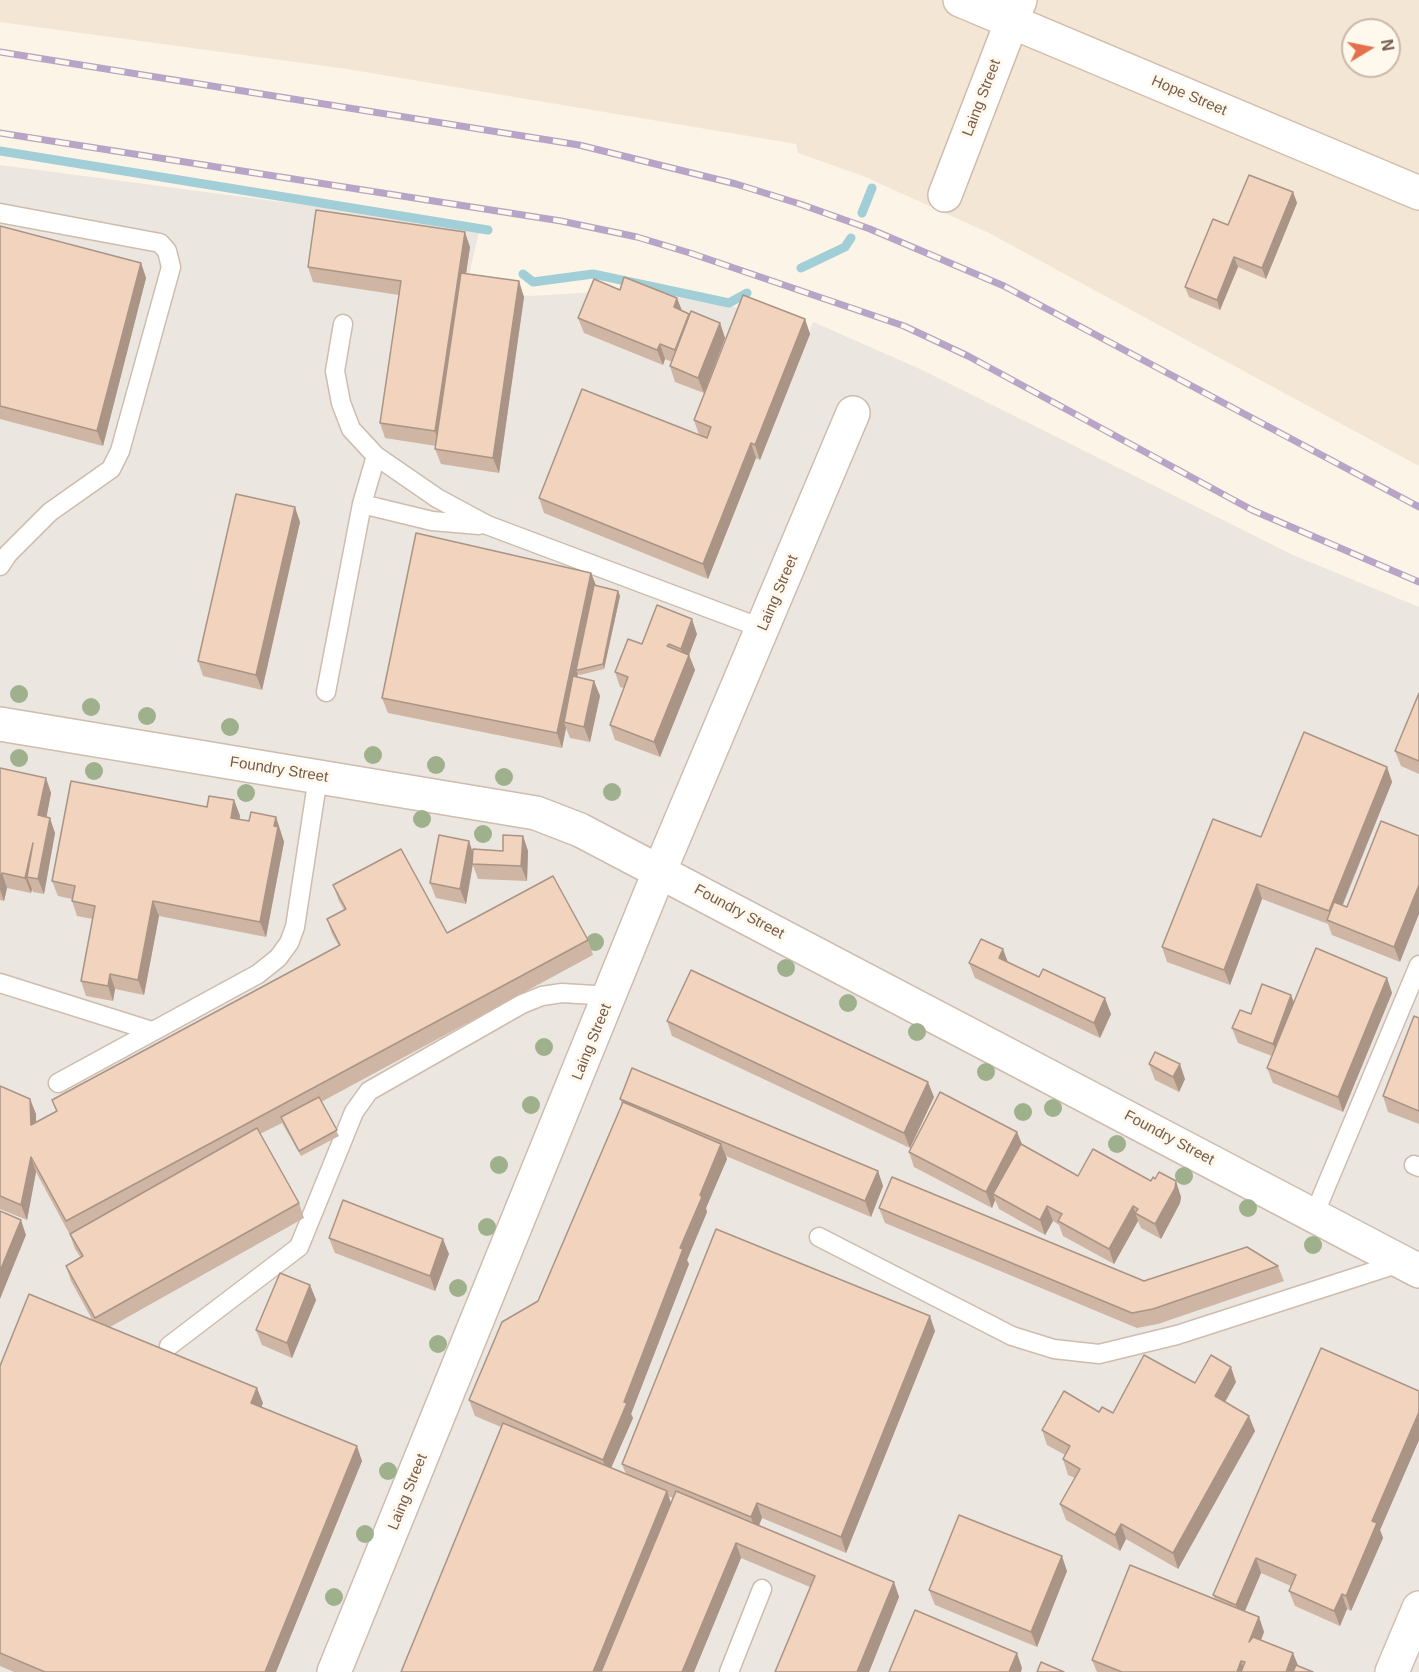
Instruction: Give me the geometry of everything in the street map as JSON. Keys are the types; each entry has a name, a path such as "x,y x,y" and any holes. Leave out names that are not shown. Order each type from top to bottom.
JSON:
{"street":[{"name":"Hope Street","path":"960,0 1016,11 1419,193"},
{"name":"Laing Street","path":"945,195 1016,11"},
{"name":"Laing Street","path":"334,1672 611,996 660,870 764,629 853,413"},
{"name":"Foundry Street","path":"0,724 536,813 580,830 660,870 1411,1267"},
{"path":"1392,1672 1418,1614"}],"lane":[{"path":"0,213 160,243 167,251 171,267 120,451 111,469 50,512 8,554 0,566"},
{"path":"343,324 335,371 342,403 351,429 376,456 436,498 487,525 764,629"},
{"path":"326,692 362,504 376,456"},
{"path":"362,504 432,521 487,525"},
{"path":"58,1083 258,974 278,958 289,943 295,927 318,777"},
{"path":"1314,1215 1419,965"},
{"path":"0,983 152,1031"},
{"path":"169,1346 299,1247 354,1112 369,1091 522,1004 542,996 562,993 611,996"},
{"path":"819,1237 1012,1336 1054,1349 1099,1354 1177,1335 1411,1267"},
{"path":"729,1672 762,1589"}],"shaded area":[{"path":"0,0 1419,0 1419,466 989,233 863,176 798,153 796,144 347,69 0,22"},
{"path":"0,165 480,228 466,288 530,296 630,290 753,310 809,333 813,322 918,368 1293,555 1419,607 1419,1672 0,1672"}],"building":[{"path":"1249,175 1293,192 1262,268 1234,257 1217,300 1185,287 1213,219 1228,225"},
{"path":"316,210 465,232 435,431 380,423 401,281 308,267"},
{"path":"0,226 141,263 97,431 0,406"},
{"path":"461,273 519,281 493,458 435,449"},
{"path":"624,277 677,298 674,307 689,314 675,350 660,344 657,350 578,318 594,279 620,290"},
{"path":"743,295 805,319 755,445 751,443 703,564 539,498 582,389 707,438 711,427 694,420"},
{"path":"691,311 720,323 698,378 670,366"},
{"path":"236,494 295,507 256,675 198,661"},
{"path":"416,533 591,573 557,733 382,698"},
{"path":"594,585 618,591 603,664 576,670"},
{"path":"657,605 692,619 681,649 669,644 667,646 689,655 654,742 610,725 628,677 615,672 628,639 642,644"},
{"path":"573,676 594,681 584,727 564,722"},
{"path":"1419,693 1419,761 1395,751"},
{"path":"1304,732 1387,767 1329,911 1257,884 1224,970 1162,947 1213,819 1261,837"},
{"path":"0,768 46,778 38,815 50,818 38,879 27,877 33,843 25,878 2,873 0,880"},
{"path":"71,781 207,807 209,796 234,800 231,818 249,821 251,812 276,817 274,826 278,827 260,922 153,901 138,980 110,974 108,986 81,981 95,906 72,901 75,886 52,881"},
{"path":"1381,821 1419,836 1419,885 1394,947 1327,920 1334,902 1347,907"},
{"path":"439,835 469,841 460,889 430,883"},
{"path":"503,835 523,836 521,866 472,864 473,849 503,851"},
{"path":"401,849 447,933 553,876 588,940 66,1221 31,1157 21,1205 0,1196 0,1086 30,1099 31,1125 57,1111 52,1100 340,945 327,919 346,909 333,885"},
{"path":"981,939 1003,949 999,958 1039,977 1043,969 1105,998 1094,1023 969,963"},
{"path":"1316,948 1387,978 1338,1097 1267,1068"},
{"path":"691,970 928,1082 904,1133 667,1021"},
{"path":"1262,984 1291,995 1273,1044 1232,1028 1240,1010 1251,1014"},
{"path":"1414,1016 1419,1018 1419,1111 1383,1096"},
{"path":"1155,1052 1180,1064 1173,1077 1149,1064"},
{"path":"632,1068 878,1171 865,1201 620,1099"},
{"path":"940,1092 1017,1132 986,1192 909,1152"},
{"path":"319,1097 337,1130 299,1151 281,1117"},
{"path":"623,1102 721,1144 624,1402 627,1403 603,1460 469,1400 502,1322 538,1301"},
{"path":"257,1128 299,1203 95,1318 66,1266 83,1256 70,1234"},
{"path":"1021,1144 1078,1176 1093,1149 1151,1181 1159,1172 1176,1181 1175,1188 1155,1224 1135,1213 1138,1209 1133,1206 1109,1249 1058,1221 1062,1214 1047,1206 1040,1220 993,1194"},
{"path":"892,1177 1144,1281 1247,1247 1278,1266 1153,1309 1132,1313 879,1208"},
{"path":"343,1200 443,1239 430,1276 329,1238"},
{"path":"0,1211 21,1220 0,1271"},
{"path":"716,1229 930,1316 841,1537 757,1503 751,1517 622,1464"},
{"path":"280,1273 310,1285 287,1343 256,1330"},
{"path":"29,1294 257,1388 251,1403 357,1446 265,1672 45,1672 0,1653 0,1366"},
{"path":"1321,1348 1419,1391 1419,1412 1372,1521 1377,1523 1346,1596 1342,1594 1334,1611 1289,1591 1296,1575 1256,1558 1236,1605 1213,1595"},
{"path":"1144,1355 1195,1383 1211,1355 1231,1367 1215,1396 1249,1416 1173,1553 1121,1524 1115,1535 1060,1504 1080,1469 1063,1459 1070,1446 1042,1430 1064,1391 1099,1412 1102,1407 1113,1413"},
{"path":"503,1423 667,1491 593,1672 401,1672"},
{"path":"676,1491 894,1582 857,1672 775,1672 815,1576 736,1543 682,1672 601,1672"},
{"path":"959,1515 1062,1556 1031,1632 929,1590"},
{"path":"1130,1565 1259,1617 1249,1642 1253,1637 1293,1653 1286,1672 1241,1672 1245,1662 1241,1661 1237,1672 1122,1672 1092,1660"},
{"path":"915,1610 1017,1653 1009,1672 889,1672"},
{"path":"1041,1662 1064,1672 1037,1672"},
{"path":"1296,1665 1313,1672 1293,1672"}],"waterway":[{"path":"0,151 488,230"},
{"path":"862,213 872,188"},
{"path":"801,268 845,247 851,238"},
{"path":"523,274 533,282 593,274 729,303 747,293"}],"railway":[{"path":"0,52 579,145 736,184 800,204 870,229 1004,286 1419,507"},
{"path":"0,133 561,221 637,237 690,253 904,326 968,356 1252,510 1419,582"}]}
